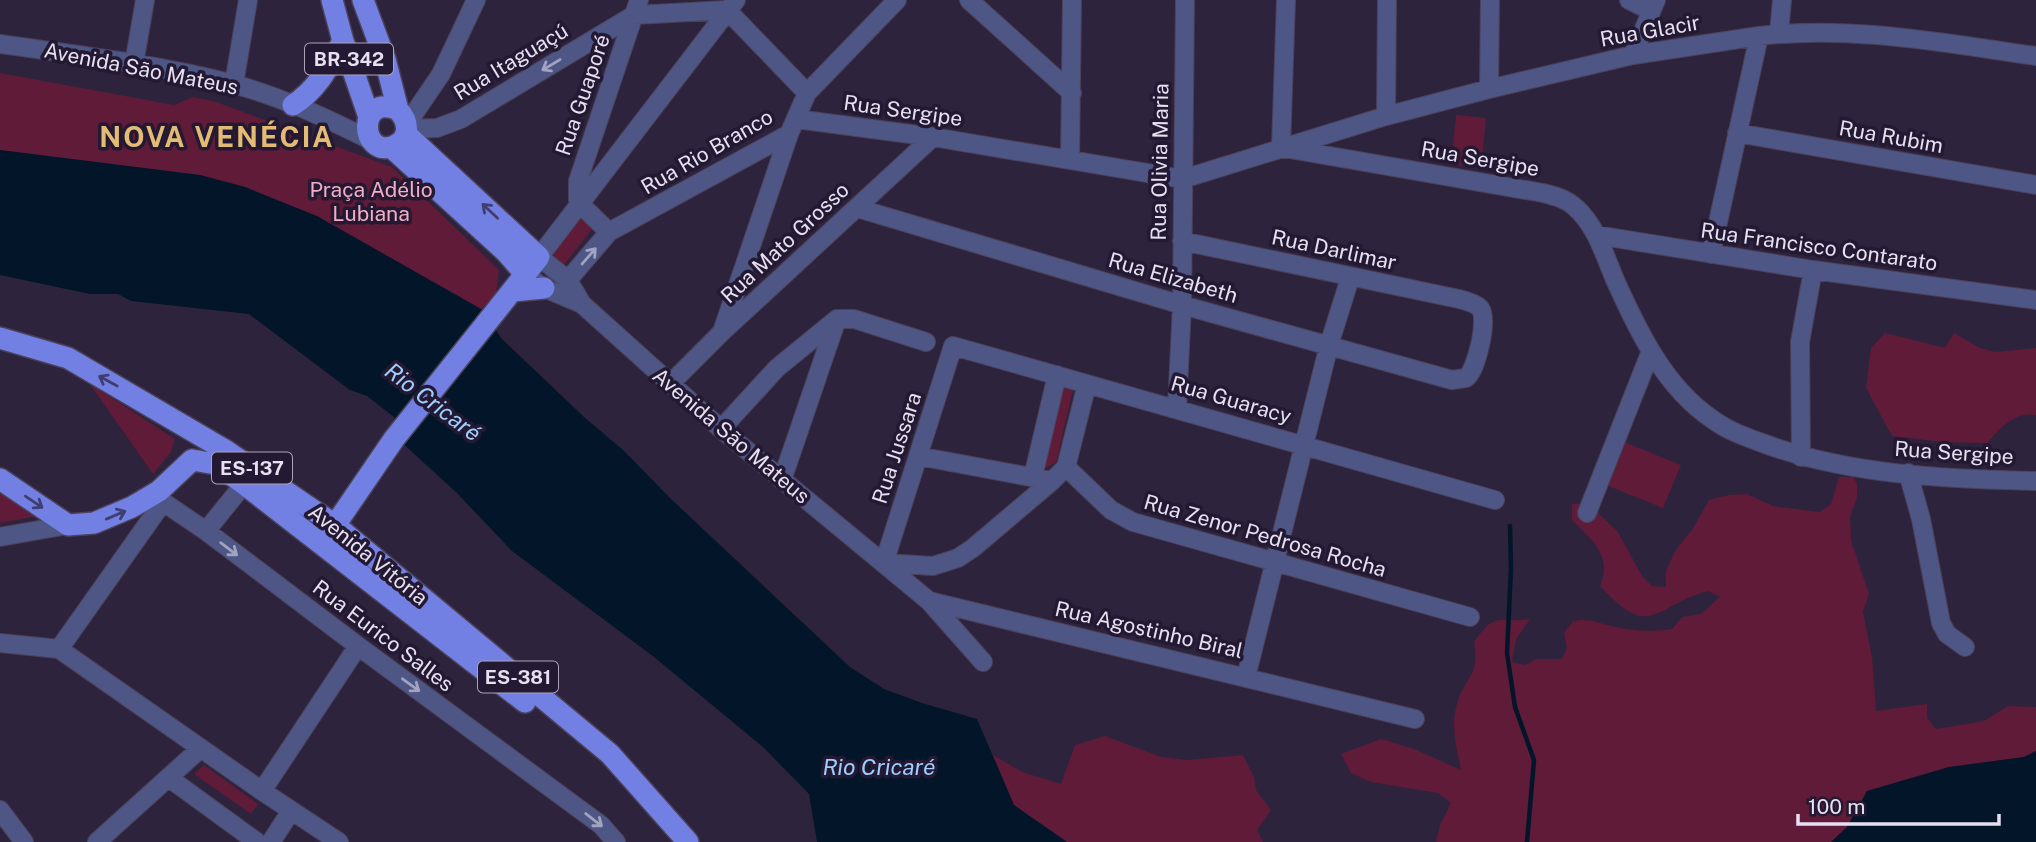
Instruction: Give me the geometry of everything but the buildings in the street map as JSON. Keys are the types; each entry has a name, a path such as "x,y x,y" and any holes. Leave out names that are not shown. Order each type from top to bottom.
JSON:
{"main road":[{"name":"BR-342","path":"332,0 343,41 391,126 506,252 514,290"},
{"name":"BR-342","path":"363,0 384,60 391,126"},
{"path":"293,106 307,97 321,80 343,41"},
{"name":"Avenida São Mateus","path":"391,126 539,257"},
{"path":"321,544 394,439 539,257"},
{"path":"514,290 544,288"},
{"name":"Avenida Vitória","path":"0,338 68,358 225,450 335,525 610,754 673,841"},
{"path":"166,417 185,441 192,460"},
{"name":"Avenida Vitória","path":"192,460 216,464 244,484 600,761 673,841"},
{"name":"ES-137","path":"68,525 94,523 161,496 192,460"},
{"path":"0,480 68,525"}],"street":[{"path":"134,64 145,0"},
{"path":"234,85 248,0"},
{"path":"391,126 426,98 441,74 476,0"},
{"path":"539,257 732,5 807,93 897,0"},
{"path":"969,0 1072,93"},
{"path":"1070,160 1072,0"},
{"name":"Rua Olivia Maria","path":"1177,408 1182,305 1185,0"},
{"path":"1281,148 1286,0"},
{"path":"1386,116 1387,0"},
{"path":"1489,89 1490,0"},
{"path":"1629,0 1654,5 1633,55"},
{"path":"1779,33 1782,0"},
{"name":"Rua Itaguaçú","path":"391,126 437,128 461,119 636,8 732,5"},
{"name":"Rua Guaporé","path":"581,205 577,195 580,173 636,8"},
{"name":"Rua Glacir","path":"1281,148 1386,116 1633,55 1779,33 1864,34 1916,38 2036,56"},
{"path":"1711,254 1759,36"},
{"name":"Avenida São Mateus","path":"0,44 134,64 234,85 320,115 391,126"},
{"name":"Rua Rio Branco","path":"610,232 792,127 807,93"},
{"path":"722,332 792,127"},
{"name":"Rua Sergipe","path":"792,127 933,137 1183,179 1281,148 1556,196 1575,207 1596,235 1651,351 1670,380 1710,418 1732,432 1801,457 1870,470 2036,481"},
{"name":"Rua Rubim","path":"1737,133 2036,185"},
{"name":"Rua Mato Grosso","path":"669,385 722,332 933,137"},
{"path":"568,280 610,232 581,205"},
{"name":"Rua Elizabeth","path":"857,208 1182,305 1451,380 1466,378 1473,370"},
{"name":"Rua Francisco Contarato","path":"1596,235 1813,270 2036,300"},
{"name":"Rua Darlimar","path":"1182,241 1477,305 1482,311 1483,325 1473,370"},
{"name":"Avenida São Mateus","path":"539,257 568,280 582,304 669,385 884,563"},
{"path":"1801,457 1800,342 1813,270"},
{"path":"1246,677 1329,345 1350,278"},
{"name":"Avenida São Mateus","path":"544,288 582,304"},
{"path":"782,480 837,319"},
{"path":"721,429 777,368 837,319 854,319 926,342"},
{"name":"Rua Guaracy","path":"953,346 1495,500"},
{"name":"Rua Jussara","path":"884,563 953,346"},
{"path":"798,351 820,368"},
{"path":"1587,513 1651,351"},
{"path":"1033,477 1057,375"},
{"path":"884,563 933,566 958,558 1052,481 1066,467 1087,384"},
{"path":"918,456 1052,481"},
{"name":"Rua Zenor Pedrosa Rocha","path":"1066,467 1119,516 1470,617"},
{"path":"1908,473 1921,519 1941,623 1947,634 1965,647"},
{"path":"206,531 244,484"},
{"path":"59,649 161,496"},
{"name":"Rua Eurico Salles","path":"161,496 358,646 601,824 616,842"},
{"path":"0,537 68,525"},
{"name":"Rua Agostinho Biral","path":"884,563 929,601 1415,719"},
{"path":"929,601 983,662"},
{"path":"0,643 59,649 339,842"},
{"path":"262,791 358,646"},
{"path":"97,842 201,748"},
{"path":"169,778 257,842"},
{"path":"0,810 24,842"},
{"path":"271,842 292,811"}],"green space":[{"name":"Praça Adélio Lubiana","path":"0,73 174,105 193,97 216,102 392,167 499,270 496,294 481,309 317,217 245,187 200,175 0,150"},
{"path":"1456,115 1486,118 1481,167 1451,165"},
{"path":"585,212 597,223 563,266 551,257"},
{"path":"1885,333 1945,348 1954,333 1980,348 1995,352 2036,348 2036,415 2028,414 2015,418 1987,443 1943,442 1892,436 1866,388 1871,348"},
{"path":"90,384 175,439 171,452 153,474"},
{"path":"1061,386 1073,390 1056,462 1046,468 1042,460"},
{"path":"1624,442 1681,465 1663,508 1606,485"},
{"path":"1839,477 1853,477 1857,484 1857,497 1850,517 1851,540 1869,594 1863,612 1872,657 1876,711 1927,704 1927,718 1936,729 1984,721 2008,706 2036,707 2036,751 2024,757 1949,767 1867,791 1847,827 1831,842 1436,842 1440,825 1451,803 1438,793 1371,782 1351,773 1341,754 1381,739 1414,749 1461,770 1455,737 1455,712 1460,694 1475,663 1474,642 1493,622 1530,619 1516,639 1512,662 1525,665 1537,659 1562,659 1567,648 1564,633 1573,621 1588,620 1634,630 1672,629 1682,617 1701,614 1720,597 1708,591 1652,615 1631,613 1600,586 1604,566 1602,557 1593,542 1572,520 1572,504 1588,503 1618,532 1642,576 1652,586 1666,587 1666,571 1675,551 1694,527 1709,500 1747,494 1773,506 1820,512 1831,504"},
{"path":"0,494 10,495 38,516 0,523"},
{"path":"1105,736 1161,757 1188,760 1243,755 1254,777 1256,790 1271,810 1257,830 1263,842 1067,842 1014,805 993,755 1022,772 1061,784 1075,745"},
{"path":"204,765 258,804 251,814 194,774"}],"water":[{"name":"Rio Cricaré","path":"0,150 200,175 245,187 317,216 481,309 502,339 623,450 672,500 850,667 884,689 977,719 1014,805 1067,842 817,842 809,794 763,747 654,657 512,551 457,493 400,441 394,417 367,396 350,390 249,314 131,301 118,294 90,294 0,275"},
{"path":"2036,751 2036,842 1831,842 1847,827 1867,791 1949,767 2024,757"}],"waterway":[{"path":"1510,526 1507,653 1515,707 1534,760 1527,842"}],"district":[{"name":"NOVA VENÉCIA","path":"217,137"}]}
